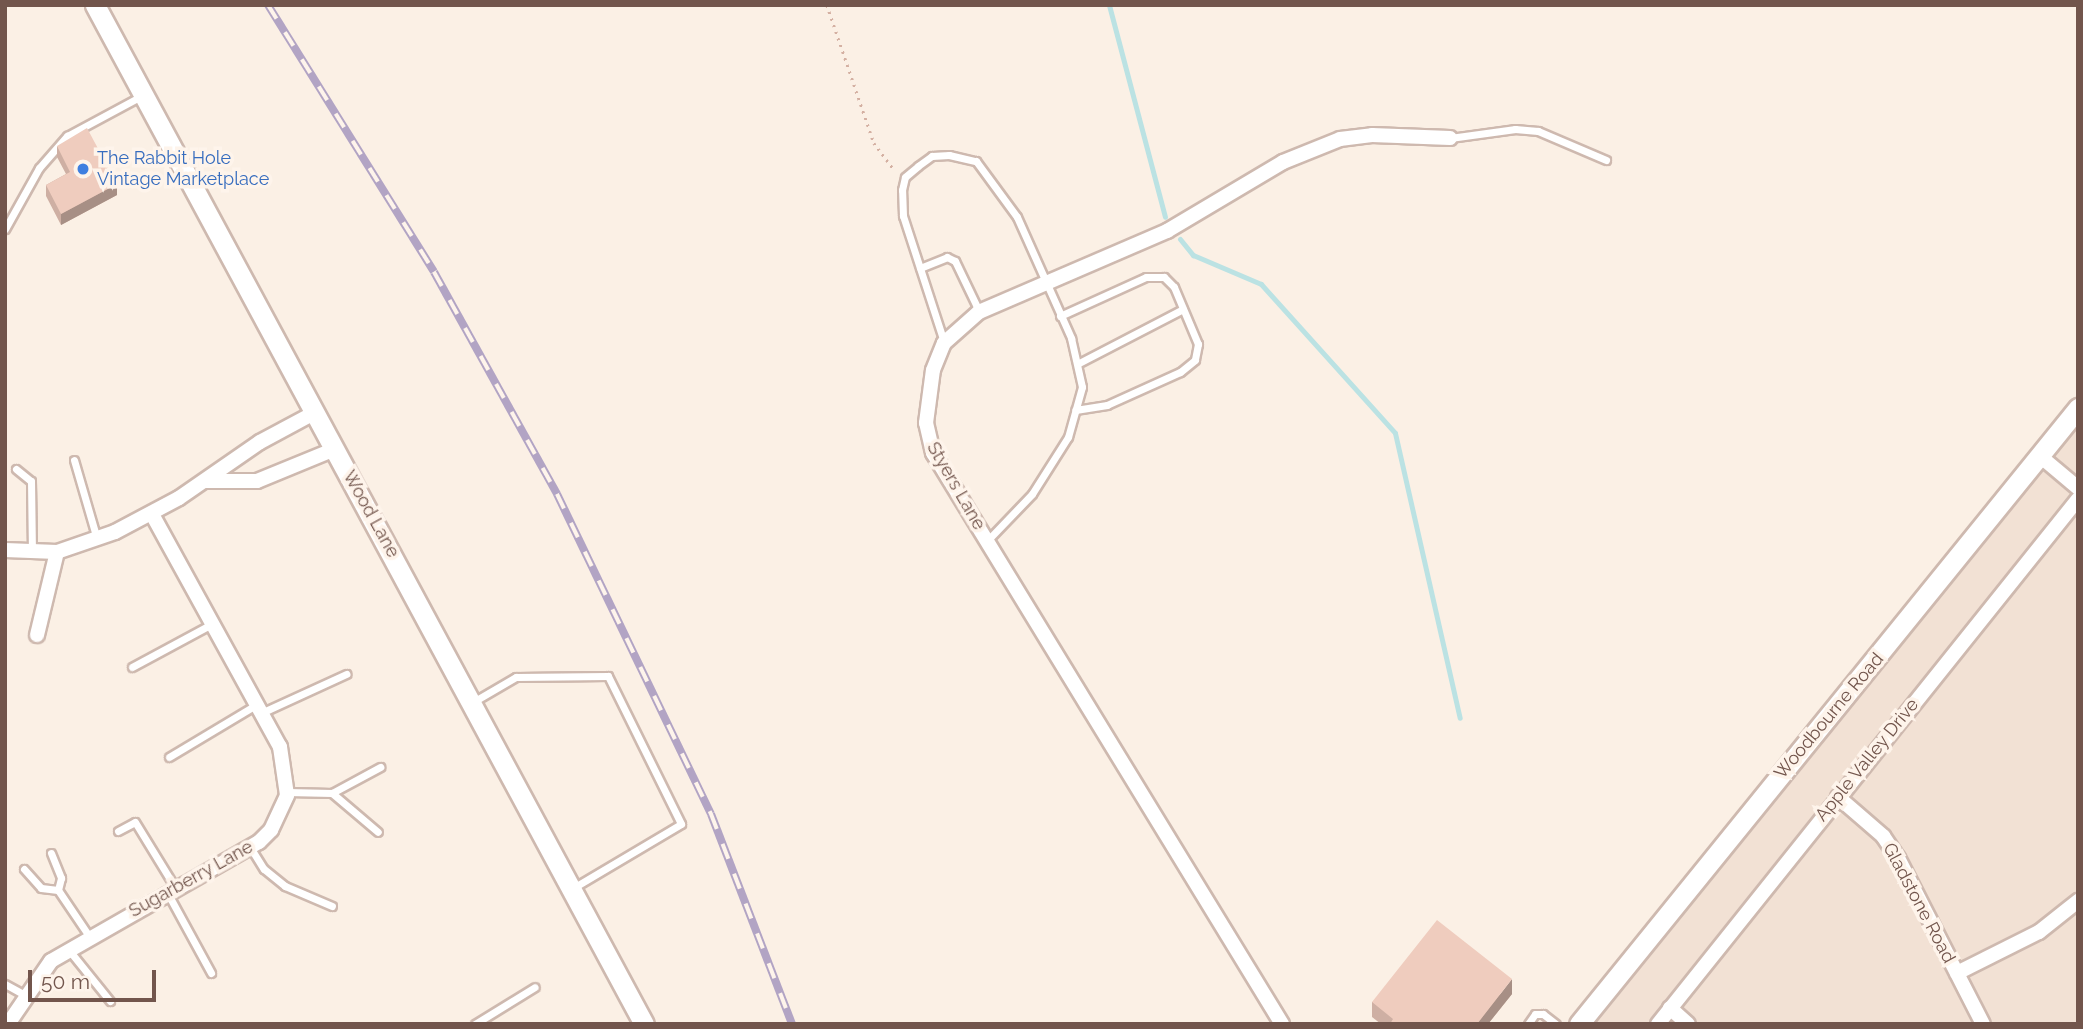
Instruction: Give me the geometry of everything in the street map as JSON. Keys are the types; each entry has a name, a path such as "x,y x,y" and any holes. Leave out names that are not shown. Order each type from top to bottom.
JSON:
{"street":[{"name":"Wood Lane","path":"95,5 645,1024"},
{"name":"Styers Lane","path":"1282,1024 987,541 928,438 933,370 944,343 979,312 1167,231 1257,176 1320,145 1372,135 1450,138"},
{"name":"Woodbourne Road","path":"1579,1024 2078,408"},
{"path":"5,550 32,554 57,552 97,539 152,514 206,481 260,442 314,413"},
{"path":"206,481 257,481 335,449"},
{"path":"2040,456 2078,488"},
{"name":"Apple Valley Drive","path":"1658,1024 2078,499"},
{"name":"Sugarberry Lane","path":"8,1024 25,995 51,961 89,936 250,847 271,830 287,792 285,758 152,514"},
{"path":"37,635 57,552"},
{"name":"Gladstone Road","path":"1838,797 1884,836 1983,1024"},
{"path":"1957,973 2039,932 2078,901"},
{"path":"1670,1008 1688,1024"}],"lane":[{"path":"5,229 39,168 67,136 144,94"},
{"path":"1450,138 1515,129 1538,131 1606,160"},
{"path":"944,343 903,216 905,177 932,156 962,156 976,161 991,176 1017,217 1079,363 1082,387 1068,437 1032,494 987,541"},
{"path":"920,268 947,257 955,261 979,312"},
{"path":"1060,316 1146,276 1164,277 1183,309 1198,344 1195,360 1180,372 1107,405 1075,410"},
{"path":"1079,363 1183,309"},
{"path":"74,460 97,539"},
{"path":"16,469 31,481 32,554"},
{"path":"132,667 212,624"},
{"path":"169,757 259,710 346,674"},
{"path":"473,702 516,677 608,676 681,824 572,888"},
{"path":"287,792 332,793 380,767"},
{"path":"332,793 378,832"},
{"path":"118,831 135,822 211,973"},
{"path":"250,847 264,869 285,886 332,906"},
{"path":"51,853 61,878 58,890 89,936"},
{"path":"24,870 41,888 58,890"},
{"path":"68,949 110,1001"},
{"path":"5,984 25,995"},
{"path":"475,1024 535,987"},
{"path":"1528,1024 1535,1014 1543,1014 1556,1024"}],"path":[{"path":"828,5 874,143 890,168 905,177"}],"shaded area":[{"path":"2078,408 2078,1024 1579,1024"}],"building":[{"name":"The Rabbit Hole Vintage Marketplace","path":"87,128 117,184 61,214 46,185 70,172 57,146"},
{"path":"1437,920 1512,979 1477,1024 1390,1024 1393,1019 1372,1002"}],"waterway":[{"path":"1109,5 1165,217"},
{"path":"1180,239 1193,255 1261,284 1395,433 1460,718"}],"railway":[{"path":"268,5 434,272 557,494 711,814 792,1024"}],"place":[{"name":"The Rabbit Hole Vintage Marketplace","path":"83,169"}]}
